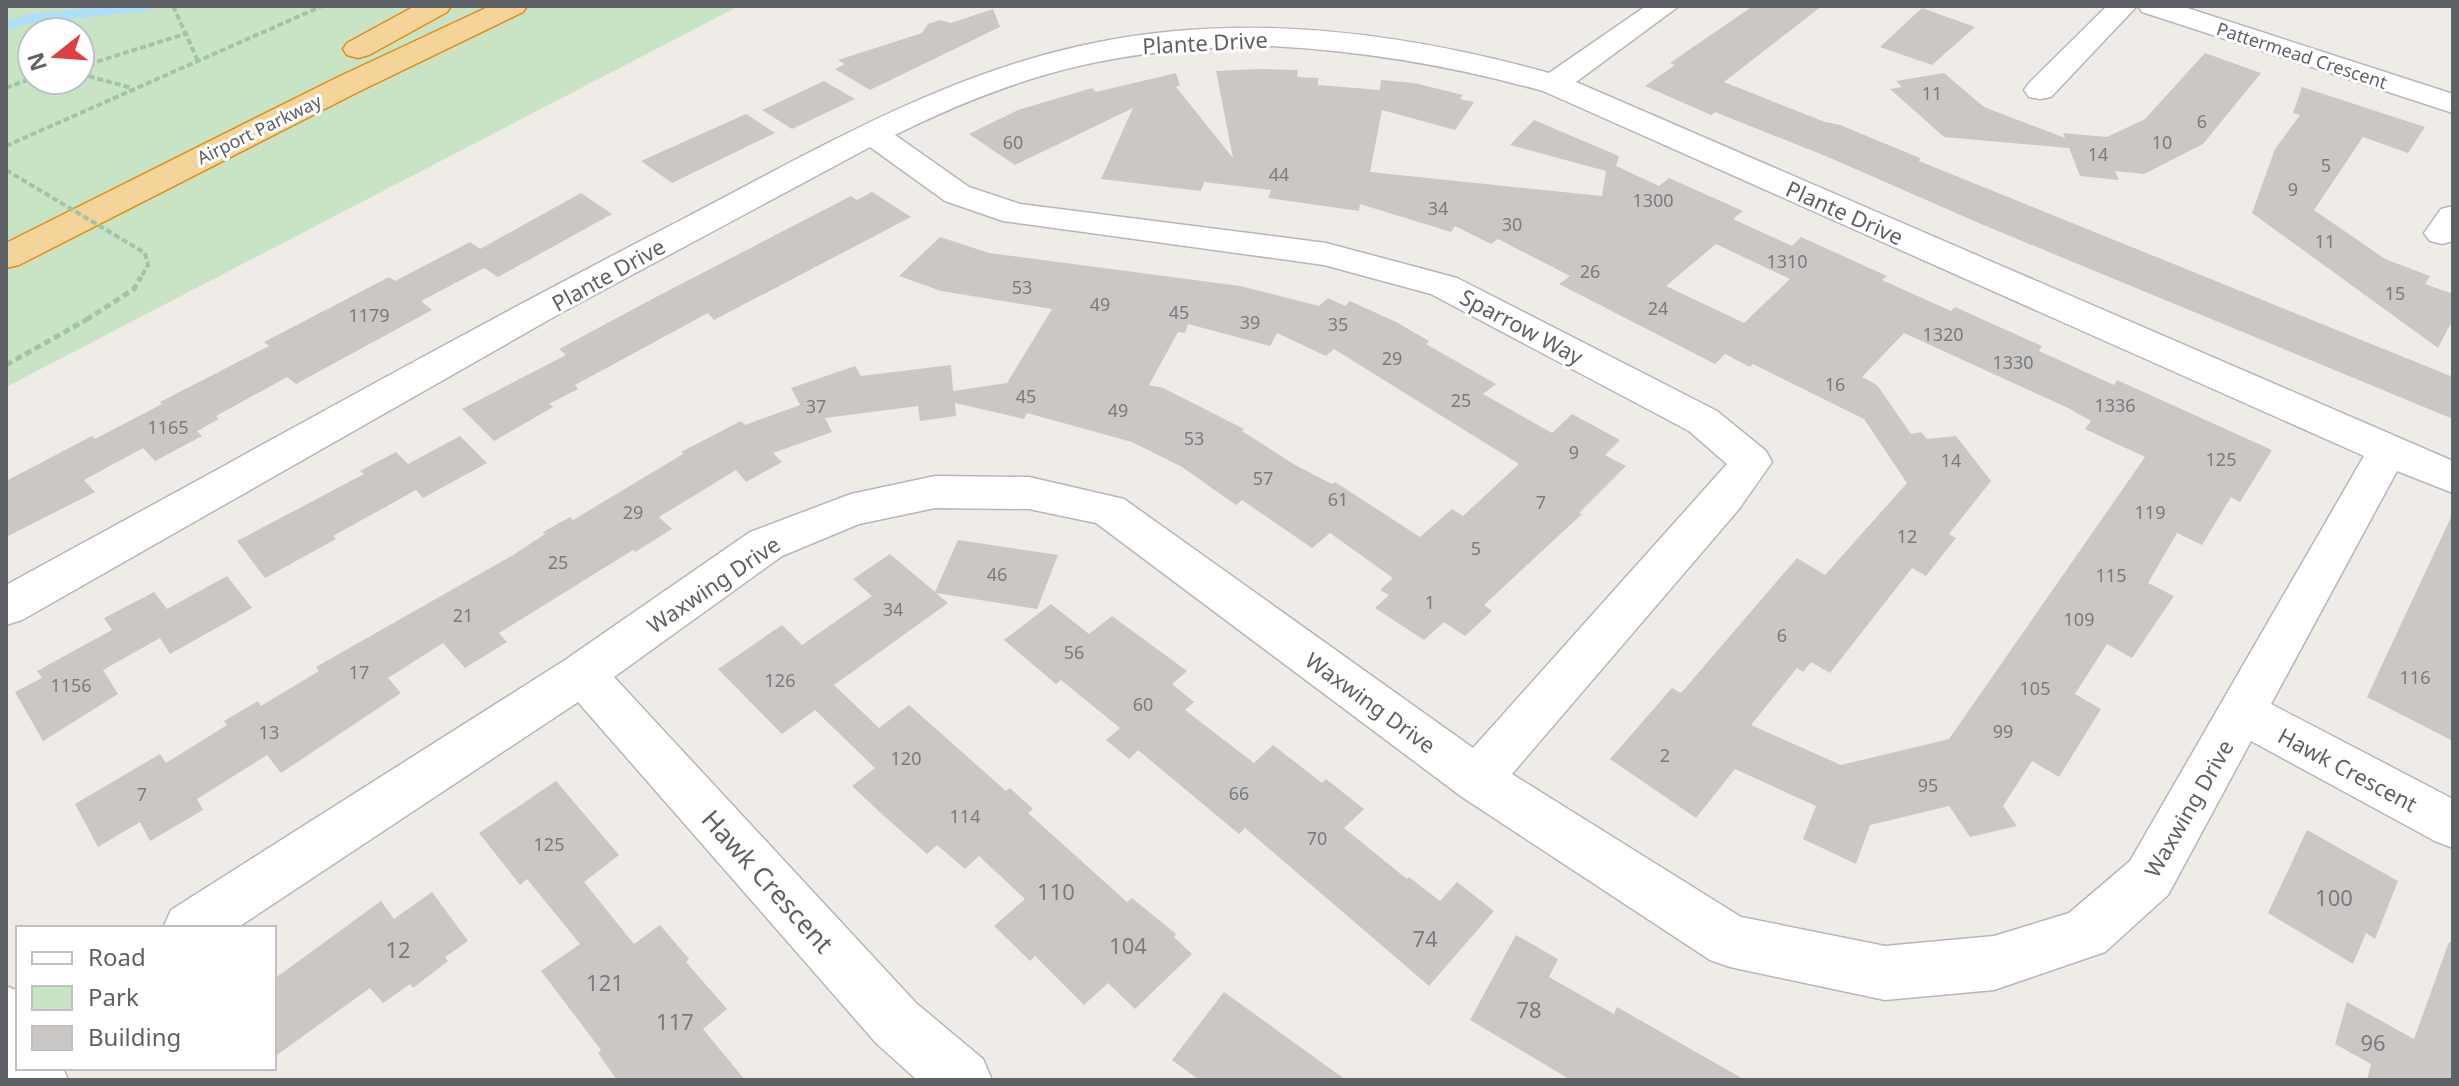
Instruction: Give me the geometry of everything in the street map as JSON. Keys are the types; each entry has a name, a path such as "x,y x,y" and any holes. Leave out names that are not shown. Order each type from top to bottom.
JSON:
{"highway":[{"path":"6,237 437,6"},
{"name":"Airport Parkway","path":"6,257 513,6"},
{"path":"387,66 529,6"}],"street":[{"path":"1554,84 1665,6"},
{"path":"2040,90 2123,6"},
{"name":"Pattermead Crescent","path":"2152,6 2453,104"},
{"name":"Plante Drive","path":"6,607 662,243 873,134 918,112 1041,65 1098,50 1153,30 1217,37 1299,38 1381,45 1503,69 1554,84 2453,478"},
{"name":"Sparrow Way","path":"873,134 957,194 1015,214 1326,254 1444,286 1703,421 1751,462 1724,498 1499,751 1480,781"},
{"name":"Waxwing Drive","path":"193,926 582,674 766,544 851,510 935,492 1029,493 1109,510 1480,781 1730,941 1885,973 1994,963 2086,934 2149,878 2388,450"},
{"name":"Hawk Crescent","path":"582,674 896,1023 962,1080"},
{"name":"Hawk Crescent","path":"2243,713 2453,825"},
{"path":"6,1014 16,1033"}],"path":[{"path":"173,6 188,33 198,61"},
{"path":"6,146 322,6"},
{"path":"96,62 188,33"},
{"path":"96,78 133,88"},
{"path":"6,170 145,253 148,265 134,289 6,365"}],"green space":[{"path":"6,6 739,6 6,387"}],"building":[{"path":"1753,6 1822,6 1724,82 1825,122 1840,125 1920,158 1919,161 2453,377 2453,419 1981,224 1828,157 1715,112 1711,115 1645,86 1675,65 1670,63"},
{"path":"1922,8 1975,27 1932,65 1880,47"},
{"path":"993,9 1000,27 870,90 835,69 845,64 838,60 922,33 928,24 940,20 951,23"},
{"path":"2205,53 2261,73 2203,144 2144,174 2115,171 2119,180 2080,176 2069,148 1944,137 1890,89 1902,87 1896,81 1944,73 1984,107 2065,138 2063,133 2107,137 2145,119"},
{"path":"1298,70 1297,77 1318,78 1318,85 1380,90 1381,80 1414,83 1463,95 1460,99 1474,102 1455,130 1382,110 1370,172 1602,196 1606,171 1510,145 1534,120 1619,156 1616,166 1659,186 1669,178 1743,211 1733,219 1792,246 1801,237 1887,276 1882,280 1951,311 1955,307 2042,346 2039,351 2114,385 2117,380 2272,450 2240,502 2231,497 2202,545 2177,533 2148,583 2174,596 2132,658 2107,644 2075,694 2101,709 2059,777 2032,761 2003,806 2017,826 1970,837 1949,806 1870,825 1856,864 1803,839 1816,806 1735,769 1696,818 1610,759 1672,688 1681,693 1797,558 1825,575 1907,483 1864,419 1753,364 1750,367 1725,354 1715,364 1559,284 1570,276 1498,239 1491,244 1455,226 1451,232 1360,204 1359,211 1268,198 1271,190 1204,182 1201,191 1101,179 1133,108 1015,165 969,134 1018,110 1092,88 1096,92 1176,73 1180,85 1176,87 1233,158 1216,71","holes":["1716,244 1790,279 1744,323 1666,286","1904,333 2068,408 2091,421 2085,429 2145,457 1949,739 1841,765 1751,725 1797,668 1803,672 1811,662 1830,673 1912,568 1926,576 1956,538 1949,534 1991,481 1956,436 1927,439 1921,432 1911,434 1877,385 1862,377"]},
{"path":"824,81 855,99 792,129 762,110"},
{"path":"2302,87 2425,127 2408,153 2363,137 2314,210 2385,259 2430,276 2425,284 2453,294 2453,319 2438,348 2252,213 2275,149 2300,115 2293,113"},
{"path":"746,114 775,133 672,183 641,161"},
{"path":"872,192 911,217 714,320 708,313 575,385 578,389 549,404 553,407 494,441 462,409 566,355 559,349 656,297 851,196 857,200"},
{"path":"581,193 612,214 498,277 484,268 421,301 432,310 296,384 287,377 216,416 219,419 197,431 202,436 155,461 143,448 84,480 95,492 6,537 6,481 162,404 160,402 269,346 264,342 389,277 395,281 470,242 480,249"},
{"path":"940,237 989,253 1240,286 1319,306 1328,298 1345,306 1350,301 1396,322 1429,341 1426,344 1496,384 1483,394 1552,433 1572,414 1620,440 1605,455 1626,466 1579,513 1582,514 1484,605 1492,611 1465,636 1444,622 1424,640 1375,608 1389,595 1380,590 1393,578 1330,533 1312,548 1242,500 1236,505 1182,467 1132,442 1027,413 1024,419 955,403 956,416 920,421 918,406 825,418 832,432 773,453 782,462 746,482 736,470 659,517 672,529 499,633 507,642 465,668 443,643 388,678 401,693 281,773 267,755 197,799 203,810 150,841 140,822 98,847 75,804 160,754 166,763 227,725 224,721 258,701 261,706 319,671 316,667 513,555 545,534 543,532 570,517 573,520 683,454 681,452 741,421 745,425 800,405 791,388 855,366 861,376 951,365 953,391 1007,383 1052,309 941,291 899,276","holes":["1188,324 1270,346 1277,333 1326,356 1334,349 1519,464 1463,516 1452,509 1420,537 1335,482 1332,484 1295,465 1242,431 1244,429 1163,388 1149,385 1178,332 1185,333"]},
{"path":"460,436 487,463 423,498 416,490 265,578 237,541 364,474 360,471 396,452 408,464"},
{"path":"2453,513 2453,741 2367,697"},
{"path":"958,540 1058,555 1037,609 936,593 948,603 834,685 879,728 909,705 1006,791 1010,788 1033,809 1028,813 1127,902 1132,898 1176,934 1174,937 1192,954 1135,1009 1108,983 1084,1005 1035,956 1030,961 994,926 1025,899 979,856 965,869 937,845 927,854 883,815 852,786 875,768 815,710 782,734 718,669 782,625 802,645 872,596 853,579 890,554 935,592"},
{"path":"227,576 252,608 170,654 160,638 103,670 118,694 43,741 15,692 42,678 37,671 112,630 104,618 154,592 167,609"},
{"path":"1051,604 1089,634 1112,616 1187,671 1172,684 1194,702 1185,710 1254,763 1273,745 1322,783 1326,779 1364,809 1344,828 1407,879 1409,877 1440,901 1457,882 1494,911 1429,986 1245,828 1239,834 1138,750 1129,759 1106,740 1120,728 1061,680 1056,684 1004,640"},
{"path":"556,781 619,855 584,882 634,944 660,925 689,959 686,962 727,1009 703,1029 745,1080 617,1080 598,1053 601,1050 541,971 580,944 527,879 520,885 479,833"},
{"path":"2307,830 2398,881 2375,939 2366,933 2353,964 2268,913"},
{"path":"432,892 468,941 445,957 448,961 413,988 410,984 383,1003 370,988 276,1056 276,978 381,901 394,919"},
{"path":"1516,935 1558,959 1549,977 1614,1014 1617,1007 1745,1080 1571,1080 1470,1020"},
{"path":"2449,942 2453,942 2453,1080 2367,1080 2371,1064 2335,1044 2347,1002 2414,1039"},
{"path":"1224,992 1346,1080 1199,1080 1172,1060"}],"waterway":[{"path":"6,26 28,19 149,6"}]}
